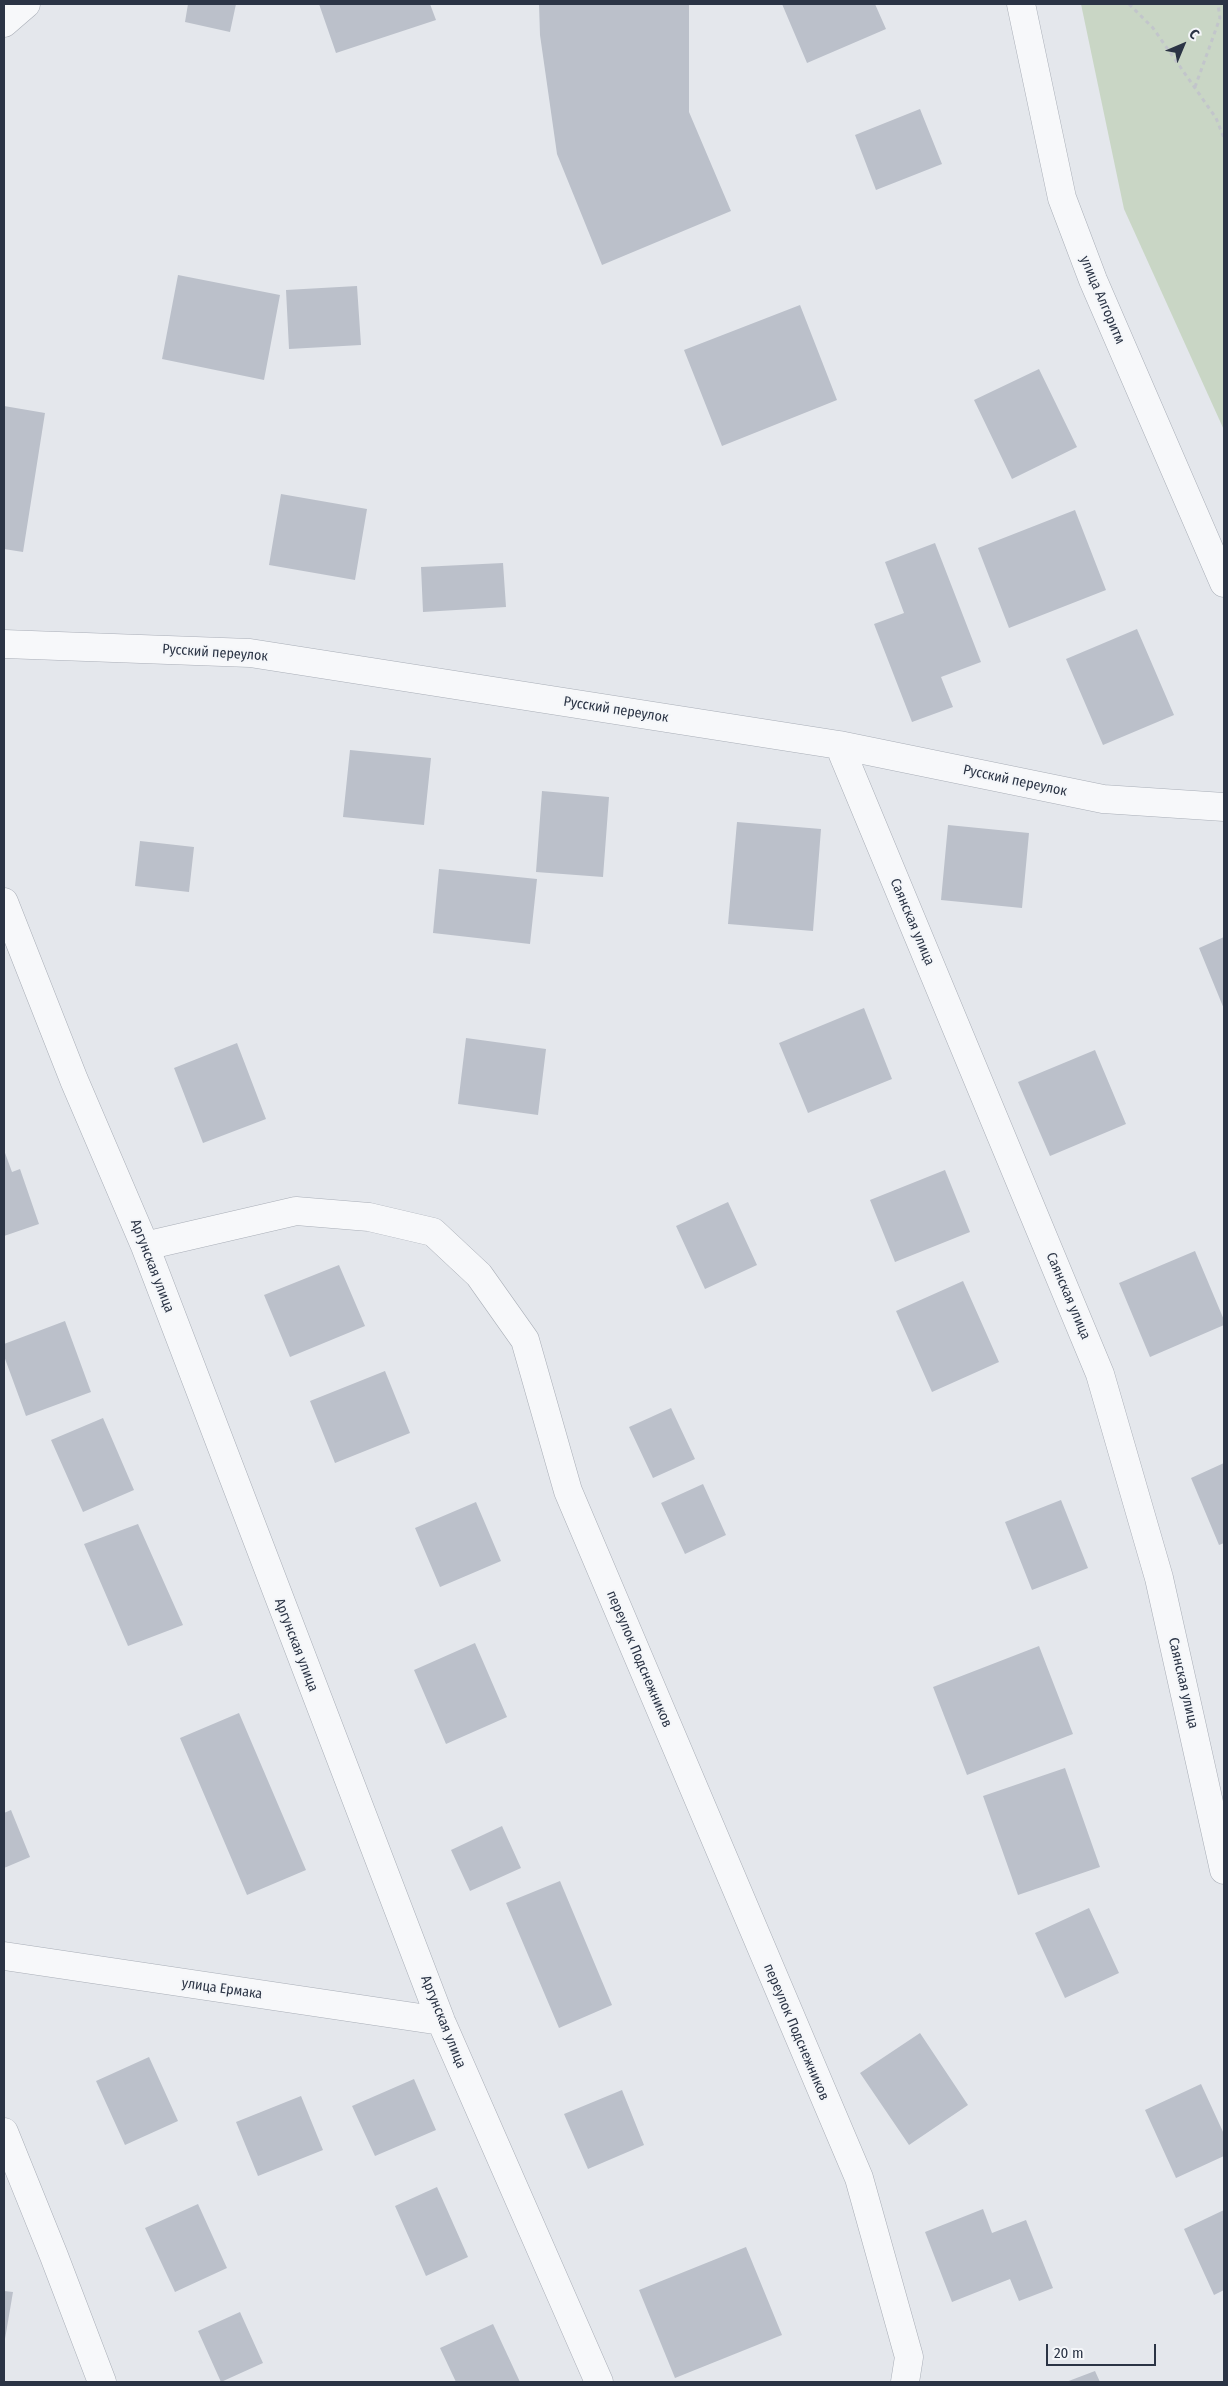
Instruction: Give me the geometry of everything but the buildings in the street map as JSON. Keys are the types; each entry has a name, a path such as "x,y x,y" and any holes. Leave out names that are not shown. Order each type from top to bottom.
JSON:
{"street":[{"path":"4,23 26,4"},
{"name":"улица Алгоритм","path":"1021,4 1062,198 1093,280 1224,583"},
{"name":"Русский переулок","path":"4,644 250,653 839,746 1103,800 1224,807"},
{"name":"Саянская улица","path":"839,746 1100,1374 1159,1578 1224,1870"},
{"name":"Аргунская улица","path":"4,902 74,1080 145,1246 441,2021 599,2382"},
{"name":"переулок Подснежников","path":"145,1246 296,1211 368,1217 433,1232 479,1276 525,1340 568,1491 860,2178 909,2357 905,2382"},
{"name":"улица Ермака","path":"4,1956 441,2021"},
{"path":"4,2132 102,2382"}],"path":[{"path":"1129,4 1153,28 1216,118 1224,138"},
{"path":"1194,87 1220,18 1218,4"}],"green space":[{"path":"1081,4 1224,4 1224,430 1124,209"}]}
